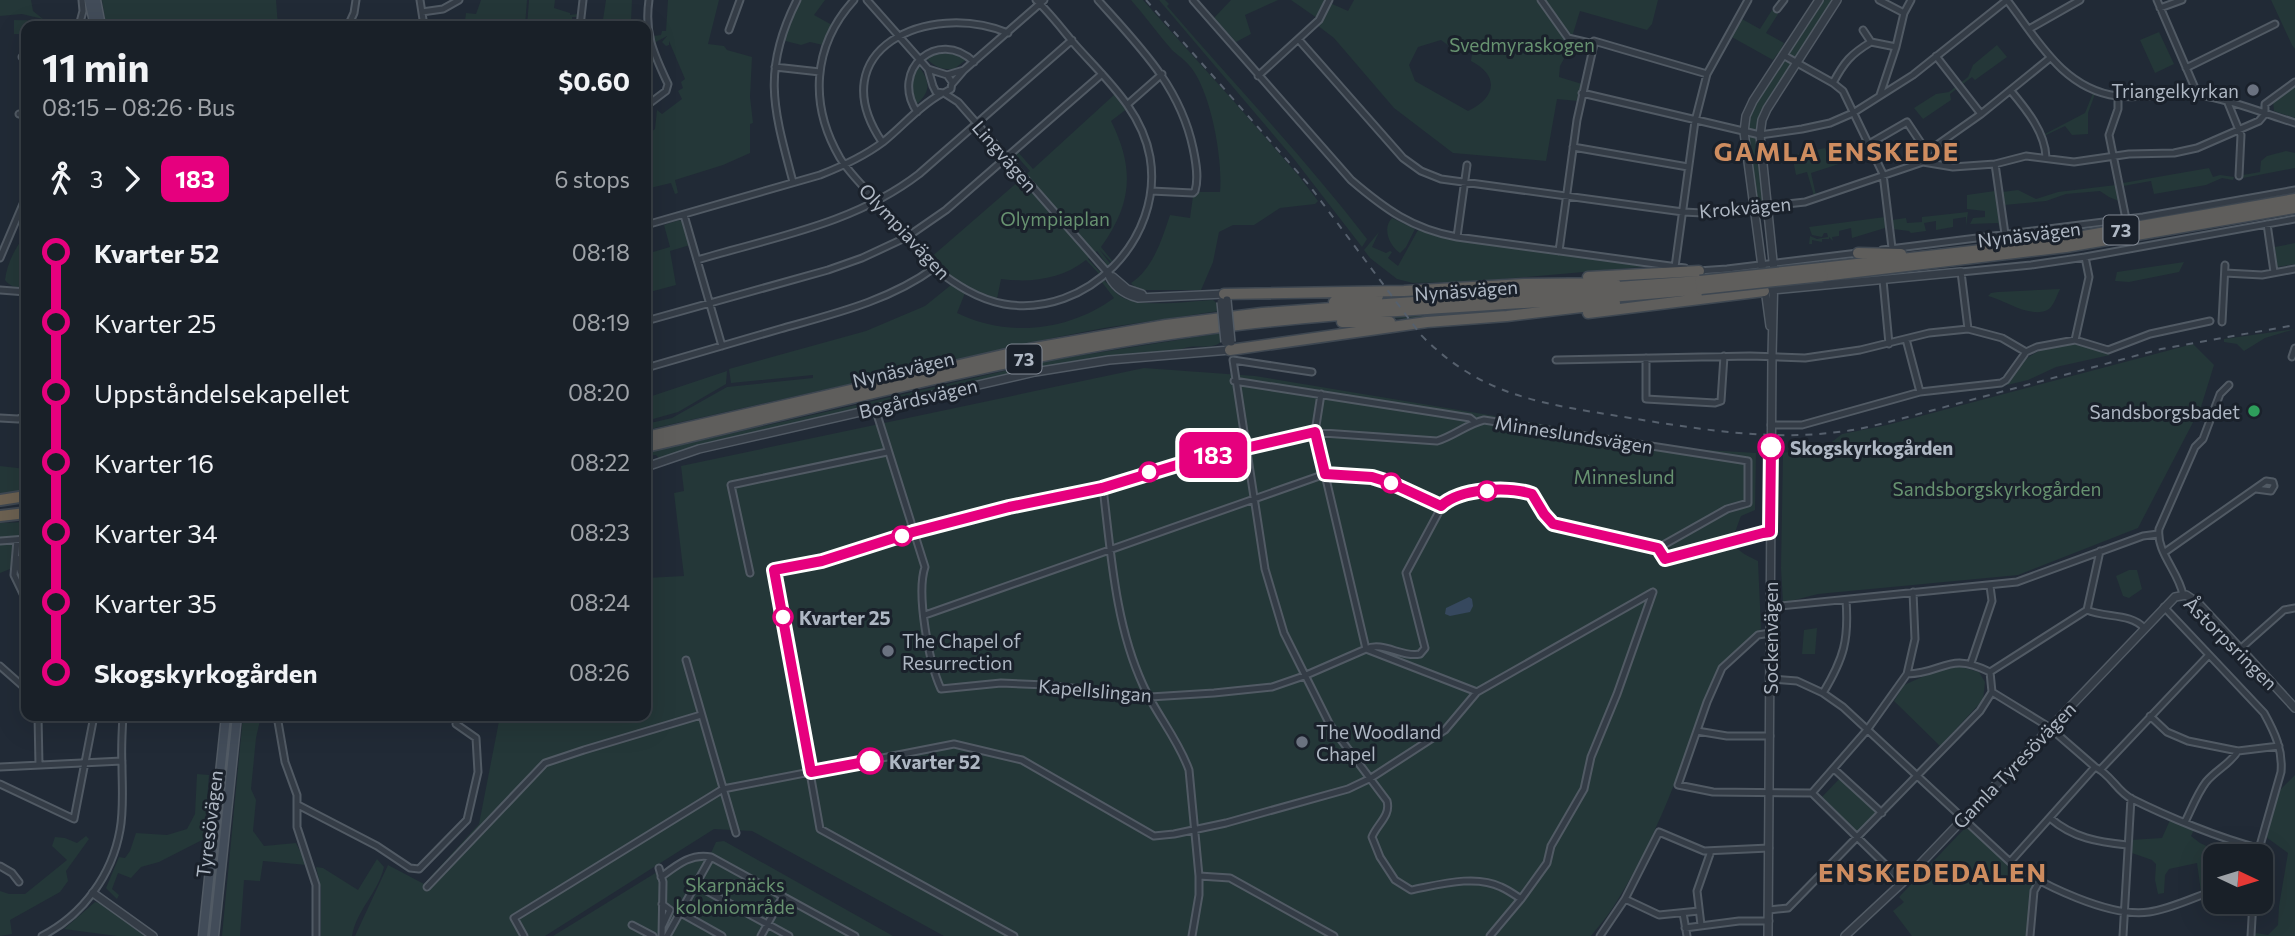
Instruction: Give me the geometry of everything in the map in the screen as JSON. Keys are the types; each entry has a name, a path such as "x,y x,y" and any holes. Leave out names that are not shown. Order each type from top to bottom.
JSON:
{"highway":[{"name":"Nynäsvägen","path":"1825,276 1947,254 2078,237 2295,200"},
{"name":"Nynäsvägen","path":"651,446 1041,356 1145,338 1320,317 1659,290 1700,281 1825,276 2103,242 2295,208"},
{"path":"1858,253 1947,254"},
{"path":"1524,284 1589,277 1700,281"},
{"path":"1224,298 1524,284 1601,283 1659,290"},
{"path":"1262,313 1417,290"},
{"name":"Nynäsvägen","path":"651,435 1029,349 1154,327 1262,313 1659,290"},
{"path":"1230,348 1427,322 1586,307 1659,290"},
{"path":"1507,316 1516,318 1569,315 1770,290"},
{"path":"1247,325 1329,321 1427,322"},
{"path":"0,502 21,497"},
{"path":"0,502 21,502"},
{"path":"0,517 21,514"},
{"path":"0,517 21,519"}],"main road":[{"path":"89,0 94,21"},
{"path":"96,0 100,21"},
{"name":"Tyresövägen","path":"203,936 225,721"},
{"name":"Tyresövägen","path":"214,936 236,721"}],"street":[{"path":"80,21 82,0"},
{"path":"350,21 356,0"},
{"path":"421,0 423,21"},
{"path":"422,12 443,9 458,0"},
{"path":"581,21 583,0"},
{"path":"647,21 649,0"},
{"path":"729,30 740,0"},
{"path":"793,182 774,103 779,44 797,0"},
{"name":"Olympiavägen","path":"854,0 832,27 820,72 819,99 825,125 845,165 934,268 955,284 980,297 1004,304 1031,305 1070,296 1108,273 1134,240 1144,218 1151,191 1149,155 1141,127 1128,104 1040,1"},
{"path":"867,0 928,69 933,85 943,94"},
{"path":"1098,0 1162,74 1179,101 1189,127 1197,171 1196,188 1193,193 1151,191"},
{"name":"Nynäsvägen","path":"1193,0 1351,180 1377,202 1409,223 1439,234 1457,237 1675,267 1700,281 1761,265 2126,219 2295,190"},
{"path":"1258,76 1319,20 1329,0"},
{"path":"1541,0 1568,38 1594,44"},
{"path":"1675,267 1695,121 1707,75 1748,0"},
{"path":"1777,9 1784,0"},
{"name":"Sockenvägen","path":"1770,290 1761,265 1744,132 1746,116 1819,0"},
{"name":"Sockenvägen","path":"1768,936 1773,341 1770,290 1774,264 1760,135 1767,108 1837,0"},
{"path":"1879,0 1904,13"},
{"path":"1880,95 1904,13 1911,0"},
{"path":"1582,93 1760,135 1830,123 1853,113 1899,84 2007,0 2050,58 2075,80 2095,89 2118,96 2198,95 2295,122"},
{"path":"2029,29 2080,0"},
{"path":"2157,0 2198,95"},
{"path":"2160,8 2182,0"},
{"path":"651,224 845,165 883,142 928,101 949,91 964,71 1040,1"},
{"path":"2186,68 2275,24"},
{"path":"999,25 1008,33"},
{"path":"1863,30 1871,42"},
{"path":"697,260 816,227 877,203 919,174 1072,40"},
{"name":"Krokvägen","path":"1299,40 1403,158 1421,171 1441,179 1683,212 1805,202 1923,162 1953,167 1995,164 2026,156 2074,162 2113,156 2174,153 2196,148 2259,121 2264,114 2265,104 2295,82"},
{"path":"1559,251 1582,93 1594,41 1707,75"},
{"path":"1833,83 1843,64 1854,52 1871,42 1896,47"},
{"path":"874,46 865,67 864,99 870,121 883,142"},
{"path":"917,112 908,84 919,59 940,49 963,54 974,62"},
{"path":"651,53 668,84 651,102"},
{"path":"1783,55 1843,91 1883,174 1892,248"},
{"path":"1936,56 1981,114"},
{"path":"1923,162 1927,152 1981,114 2050,58"},
{"path":"775,67 820,72"},
{"path":"928,69 944,74 952,85"},
{"path":"928,101 936,76 964,71"},
{"path":"651,320 839,266 907,237 946,210 1102,74"},
{"path":"1128,104 1162,74"},
{"path":"1885,76 1899,84"},
{"name":"Lingvägen","path":"952,85 958,102"},
{"path":"2011,90 2028,113 2045,148 2046,157"},
{"name":"Lingvägen","path":"943,94 958,102 1108,273 1127,289 1149,296 1224,298"},
{"path":"2118,96 2118,109 2109,135 2126,219"},
{"path":"2228,103 2241,135 2239,176"},
{"path":"1869,144 1907,122 1927,152"},
{"path":"1573,147 1688,167"},
{"path":"1995,164 2005,234"},
{"path":"1457,237 1467,166"},
{"path":"0,258 21,209"},
{"path":"684,215 722,346"},
{"name":"Nynäsvägen","path":"1770,290 1825,276 1883,280 2031,265 2295,219"},
{"path":"2267,224 2274,272"},
{"path":"2075,340 2089,277 2085,257"},
{"path":"2222,322 2225,265"},
{"path":"651,367 878,299 934,268"},
{"path":"2225,273 2262,275 2295,269"},
{"path":"1961,272 1968,329"},
{"path":"1883,280 1889,344"},
{"path":"0,290 21,292"},
{"path":"1224,298 1234,381 1265,569 1283,633 1304,677 1334,732 1387,801 1387,814 1373,833 1372,840 1395,880 1410,890 1458,882 1483,882 1500,886 1521,900"},
{"path":"1771,425 1802,425 1920,392 2001,383 2026,352 2056,342 2075,340 2108,350 2150,334 2210,321"},
{"path":"1556,360 1724,356 1805,358 1889,344 1929,333 1968,329 2002,338 2026,352"},
{"path":"1906,339 1920,392"},
{"name":"Bogårdsvägen","path":"651,465 699,449 875,408 1035,372 1109,360 1230,348 1312,372"},
{"path":"2292,357 2295,348"},
{"path":"1646,358 1646,399 1719,402 1724,356"},
{"path":"1234,381 1439,412 1470,418 1475,422"},
{"path":"1770,607 2017,582 2143,536 2158,534 2195,447 2203,439 2220,394 2229,384"},
{"path":"1321,394 1315,432 1366,649"},
{"name":"Kapellslingan","path":"875,408 925,567 921,579 925,615 935,675 941,689 1001,683 1046,685 1150,697 1272,687 1304,677 1366,649"},
{"path":"0,418 21,418"},
{"name":"Minneslundsvägen","path":"811,772 774,570 822,561 913,532 1009,507 1102,488 1151,471 1315,432 1437,441 1484,420 1748,461 1748,503 1727,509 1658,548"},
{"path":"750,573 731,485 887,452"},
{"path":"925,615 1325,474 1372,477 1441,506"},
{"path":"1102,488 1118,599 1130,650 1144,687 1183,754 1189,770 1199,876 1199,895 1192,936"},
{"path":"2165,552 2256,489"},
{"path":"1366,649 1378,647 1407,655 1420,654 1424,648 1406,573 1441,506 1460,495 1524,491 1532,494 1553,524 1658,548 1665,559 1770,532"},
{"name":"Åstorpsringen","path":"2158,534 2183,595 2197,603 2295,708"},
{"path":"18,540 13,575 21,590"},
{"path":"0,541 21,540"},
{"path":"16,551 21,573"},
{"path":"1990,672 2087,611 2100,551"},
{"path":"1971,663 1992,601 1990,586"},
{"path":"524,936 514,918 723,789 954,744 1022,760 1154,836 1174,834 1281,809 1348,789 1371,778 1445,730 1477,692 1653,592 1618,694 1591,757 1584,789 1556,836 1547,863 1521,900 1490,936"},
{"path":"1812,793 1867,730 1907,674 1915,639 1913,592"},
{"name":"Gamla Tyresövägen","path":"1846,936 1903,881 2164,607 2172,599 2183,595"},
{"path":"1824,693 1838,668 1847,637 1846,600"},
{"path":"2164,607 2264,713 2275,732 2282,758 2281,772 2259,844"},
{"path":"2240,649 2284,610 2295,608"},
{"path":"2087,611 2136,620 2144,628"},
{"path":"1770,634 1758,635 1722,668 1678,786 1713,792 1812,793 1903,881"},
{"path":"1366,649 1477,692"},
{"path":"2010,862 2208,656"},
{"path":"686,660 736,833"},
{"path":"1907,674 1920,673 1950,662 1971,663 1990,672"},
{"path":"0,666 21,685"},
{"path":"1769,910 1788,908 1980,711 1992,692 1990,672"},
{"path":"1770,679 1797,681 1824,693 1843,707 2010,862 2040,880 2095,905 2125,912 2150,912 2203,894"},
{"path":"1992,692 2049,727 2130,798 2185,822 2247,844"},
{"path":"427,887 545,763 701,715"},
{"path":"2150,716 2167,732 2188,741 2238,751 2279,746"},
{"path":"38,721 39,765"},
{"path":"0,785 74,819 93,721"},
{"path":"42,936 77,911 93,892 109,865 121,828 123,721"},
{"path":"278,721 285,762 294,783 298,805 297,827 316,884 316,936"},
{"path":"298,805 377,846 410,868 419,869 467,820 478,772 476,738 456,724"},
{"path":"1697,731 1727,736 1770,736"},
{"path":"2185,822 2206,782 2233,760 2238,751"},
{"path":"0,768 122,761"},
{"path":"1834,769 1882,813"},
{"path":"811,772 820,829 1014,936"},
{"path":"2123,936 2130,798"},
{"path":"2050,818 2088,840 2127,845"},
{"path":"1600,936 1625,899 1659,832 1704,851 1769,848"},
{"path":"1701,925 1697,891 1711,851"},
{"path":"662,877 690,858 699,855 711,857 855,936"},
{"path":"664,936 681,913 711,857"},
{"path":"0,866 12,873 19,882"},
{"path":"659,867 662,877 664,936"},
{"path":"1199,876 1230,878 1334,936"},
{"path":"2029,936 2034,891 2040,880"},
{"path":"696,885 789,936"},
{"path":"93,892 153,936"},
{"path":"761,936 783,896"},
{"path":"1625,899 1659,915 1699,911"},
{"path":"681,913 722,936"},
{"path":"1683,913 1686,936"},
{"path":"2250,936 2252,914"},
{"path":"1685,928 1740,921 1769,921"},
{"path":"632,925 653,936"}],"green space":[{"path":"0,0 31,0 33,11 43,19 22,14 0,16"},
{"path":"102,0 276,0 278,21 105,21"},
{"path":"481,0 527,0 525,21 465,21 466,13 476,14"},
{"path":"529,0 555,0 554,8 570,15 578,14 578,17 572,17 572,20 578,21 527,21"},
{"path":"606,0 632,0 631,21 603,21"},
{"path":"668,0 719,0 708,44 724,46 727,50 752,57 750,97 753,123 750,124 750,153 723,165 675,180 678,193 675,194 671,183 651,188 651,132 655,129 657,110 662,114 682,99 678,91 683,88 681,82 685,79 669,41 666,46 662,42 667,36 654,43 653,36 666,31"},
{"path":"801,0 825,0 814,15 832,25 823,45 810,42 801,45 782,40"},
{"path":"1131,0 1143,0 1318,201 1315,204 1280,208 1254,225 1233,225 1219,232 1213,262 1201,290 1138,290 1131,283 1151,262 1170,215 1190,218 1193,196 1198,192 1220,192 1220,162 1214,125 1196,75"},
{"path":"1159,0 1165,0 1169,4 1167,6 1343,209 1367,239 1362,247 1294,159"},
{"path":"1231,0 1278,0 1245,15 1251,34 1236,42 1214,18"},
{"path":"1291,0 1323,0 1326,2 1317,18"},
{"name":"Svedmyraskogen","path":"1354,0 1658,0 1652,24 1647,30 1580,11 1567,53 1560,66 1559,77 1582,84 1578,101 1557,99 1546,161 1453,153 1394,108 1334,38 1317,25 1330,3 1348,11","holes":["1441,40 1449,46 1454,44 1472,54 1471,61 1487,73 1490,80 1489,93 1468,111 1415,81 1409,65 1418,47"]},
{"path":"1822,0 1834,0 1796,59 1787,53"},
{"path":"2271,0 2295,0 2295,49 2292,45"},
{"path":"1772,10 1778,14 1766,33 1784,43 1780,55 1778,53 1773,60 1730,36 1740,18 1760,29"},
{"path":"14,20 55,21 21,21 21,34 14,34"},
{"path":"2159,32 2174,64 2155,73 2140,40"},
{"path":"1997,45 2007,57 1975,80 1972,77 1950,94 1951,100 1923,119 1914,108 1936,94 1949,92 1968,77 1973,65"},
{"path":"938,52 967,59 954,69 942,68 926,58"},
{"path":"1783,59 1792,64 1758,130 1747,129 1750,113"},
{"path":"918,65 928,86 925,95 916,105 912,85"},
{"path":"2295,85 2295,118 2274,111 2273,101"},
{"path":"2093,93 2095,94 2088,113 2088,134 2072,135 2065,126 2043,135 2085,113"},
{"name":"Olympiaplan","path":"1115,94 1128,108 1111,121 1124,155 1127,186 1119,216 1101,247 1113,264 1099,249 1112,266 1109,268 1097,251 1088,259 1102,274 1100,275 1086,260 1067,272 1046,278 1001,279 997,299 961,284 929,259 1019,181 1004,163 1020,179 1030,171 1014,153 1017,151 1033,169"},
{"path":"1749,135 1758,136 1764,202 1756,203"},
{"path":"1825,148 1832,164 1868,151 1870,154 1811,173 1816,195 1814,196 1807,172 1796,175 1792,155"},
{"path":"2286,151 2295,153 2295,168 2243,178 2243,175 2260,172 2261,161 2267,156"},
{"path":"2209,168 2213,177 2234,177 2233,180 2222,178 2206,185 2154,194 2151,181 2123,186 2123,183"},
{"path":"2116,185 2119,201 2100,191 2066,194 2046,201 1998,207 2000,230 1998,223 1970,224 1973,218 1985,217 1985,211 1967,209 1967,195 2018,190 2036,199 2058,192"},
{"path":"1968,212 1966,226 1966,217 1953,219 1953,227 1936,230 1936,221 1924,223 1926,231 1911,233 1893,229 1892,220 1906,218 1907,223 1922,222 1922,217"},
{"path":"1885,217 1885,228 1852,238 1851,228 1839,231 1839,236 1832,237 1833,241 1829,237 1822,239 1822,242 1812,240 1812,244 1809,244 1810,236 1817,239 1828,237 1827,233 1822,237 1812,235 1809,227"},
{"path":"1392,218 1415,229 1400,253 1388,236 1387,227"},
{"path":"679,220 683,222 690,245 670,251 676,285 651,292 651,253 670,247 664,225"},
{"path":"1418,230 1439,237 1652,266 1468,282 1413,283 1397,279 1364,250 1379,232 1372,247 1386,253 1392,252 1388,258 1398,266"},
{"path":"21,242 21,287 14,286 5,280 15,250"},
{"path":"2295,243 2295,264 2277,267 2275,247"},
{"path":"2184,262 2179,272 2129,282 2115,281 2117,272"},
{"path":"1104,280 1128,300 1178,303 1213,300 1219,305 1219,311 1053,338 651,429 651,423 672,418 727,387 813,378 813,375 731,383 729,369 866,331 925,306 951,285 965,293 957,313 997,326 1017,328 1058,324 1096,309 1114,298 1101,281"},
{"path":"2060,289 2051,307 2042,312 2027,311 1988,296 1998,292"},
{"path":"1585,303 1437,319 1376,318"},
{"path":"2295,329 2265,338 2244,351 2237,344 2224,342 2224,339"},
{"path":"1221,333 1221,342 1217,345 1105,357 1046,367 717,442 660,459 656,455 651,456 651,452 1052,360"},
{"path":"2075,343 2091,346 2110,355 2056,367 2028,380 2007,385 2020,365 2034,354"},
{"name":"Sandsborgskyrkogården","path":"2193,344 2214,365 2201,407 2138,528 2018,575 1818,594 1783,603 1783,453 1828,445 1842,434 1887,425"},
{"name":"Skogskyrkogården","path":"1144,368 1255,376 1691,449 1756,453 1755,510 1741,516 1734,539 1737,548 1758,561 1761,629 1724,661 1716,673 1672,790 1647,847 1614,905 1591,936 944,936 752,831 714,829 545,936 355,936 388,865 424,884 479,824 499,721 651,721 651,578 684,576 674,493 684,491 681,466"},
{"path":"727,371 726,384 678,412 651,420 651,396"},
{"path":"0,466 21,468 21,494 0,496"},
{"path":"21,522 21,536 0,538 0,523"},
{"path":"13,543 10,569 0,573 0,544"},
{"path":"2129,570 2137,570 2142,589 2129,598 2123,596 2116,576"},
{"path":"1817,628 1815,654 1802,654 1804,630"},
{"path":"1951,664 1979,672 1985,682 1983,700 1940,746 1894,701 1904,685"},
{"path":"243,721 260,721 251,789 256,800 253,831 264,846 296,843 307,865 263,861 260,881 244,880 240,936 222,936"},
{"path":"197,774 209,775 204,839 159,862 141,867 131,878 118,873 112,889 119,895 117,899 106,888 119,857 125,858 130,851 136,833 167,835 187,829 195,814"},
{"path":"2295,775 2295,936 2253,936 2256,933 2268,935 2278,925 2288,853 2266,837 2280,790"},
{"path":"1841,777 1878,812 1858,833 1822,797"},
{"path":"2171,818 2195,828 2191,836 2203,844 2203,891 2201,892 2197,863 2169,869 2165,875 2164,893 2158,894 2156,864 2129,852 2130,840 2162,838"},
{"path":"1966,827 1972,828 2015,869 2035,881 2029,906 2027,936 1912,936 1893,911 1904,902 1899,897"},
{"path":"86,836 89,839 66,871 68,881 60,892 10,920 12,934 0,936 0,891 25,894 67,860 52,846 55,837 77,843"},
{"name":"Skarpnäcks koloniområde","path":"724,841 893,936 553,936 657,872 658,878 666,878 691,861 711,853 716,842"},
{"path":"377,859 384,867 358,917 352,936 321,936 321,888 316,867 323,868 358,890"},
{"path":"95,902 145,936 117,936 64,929"}],"water":[{"path":"1469,597 1473,606 1470,612 1450,616 1445,614 1446,608"}],"railway":[{"path":"1146,0 1309,185 1421,335 1469,373 1518,395 1571,408 1708,430 1786,435 1846,431 2161,349 2295,325"}],"bus line":[{"name":"183","path":"870,761 811,772 774,570 822,561 913,532 1009,507 1102,488 1151,471 1309,432 1315,432 1325,474 1372,477 1441,506 1460,495 1483,491 1524,491 1532,494 1553,524 1658,548 1665,559 1770,532 1771,447"}],"place":[{"name":"Triangelkyrkan","path":"2253,90"},
{"name":"Sandsborgsbadet","path":"2254,411"},
{"name":"Skogskyrkogården","path":"1771,447"},
{"name":"Kvarter 25","path":"783,617"},
{"name":"The Chapel of Resurrection","path":"888,651"},
{"name":"The Woodland Chapel","path":"1302,742"},
{"name":"Kvarter 52","path":"870,761"}],"district":[{"name":"GAMLA ENSKEDE","path":"1837,150"},
{"name":"ENSKEDEDALEN","path":"1933,871"}],"park label":[{"name":"Minneslund","path":"1624,476"}]}
